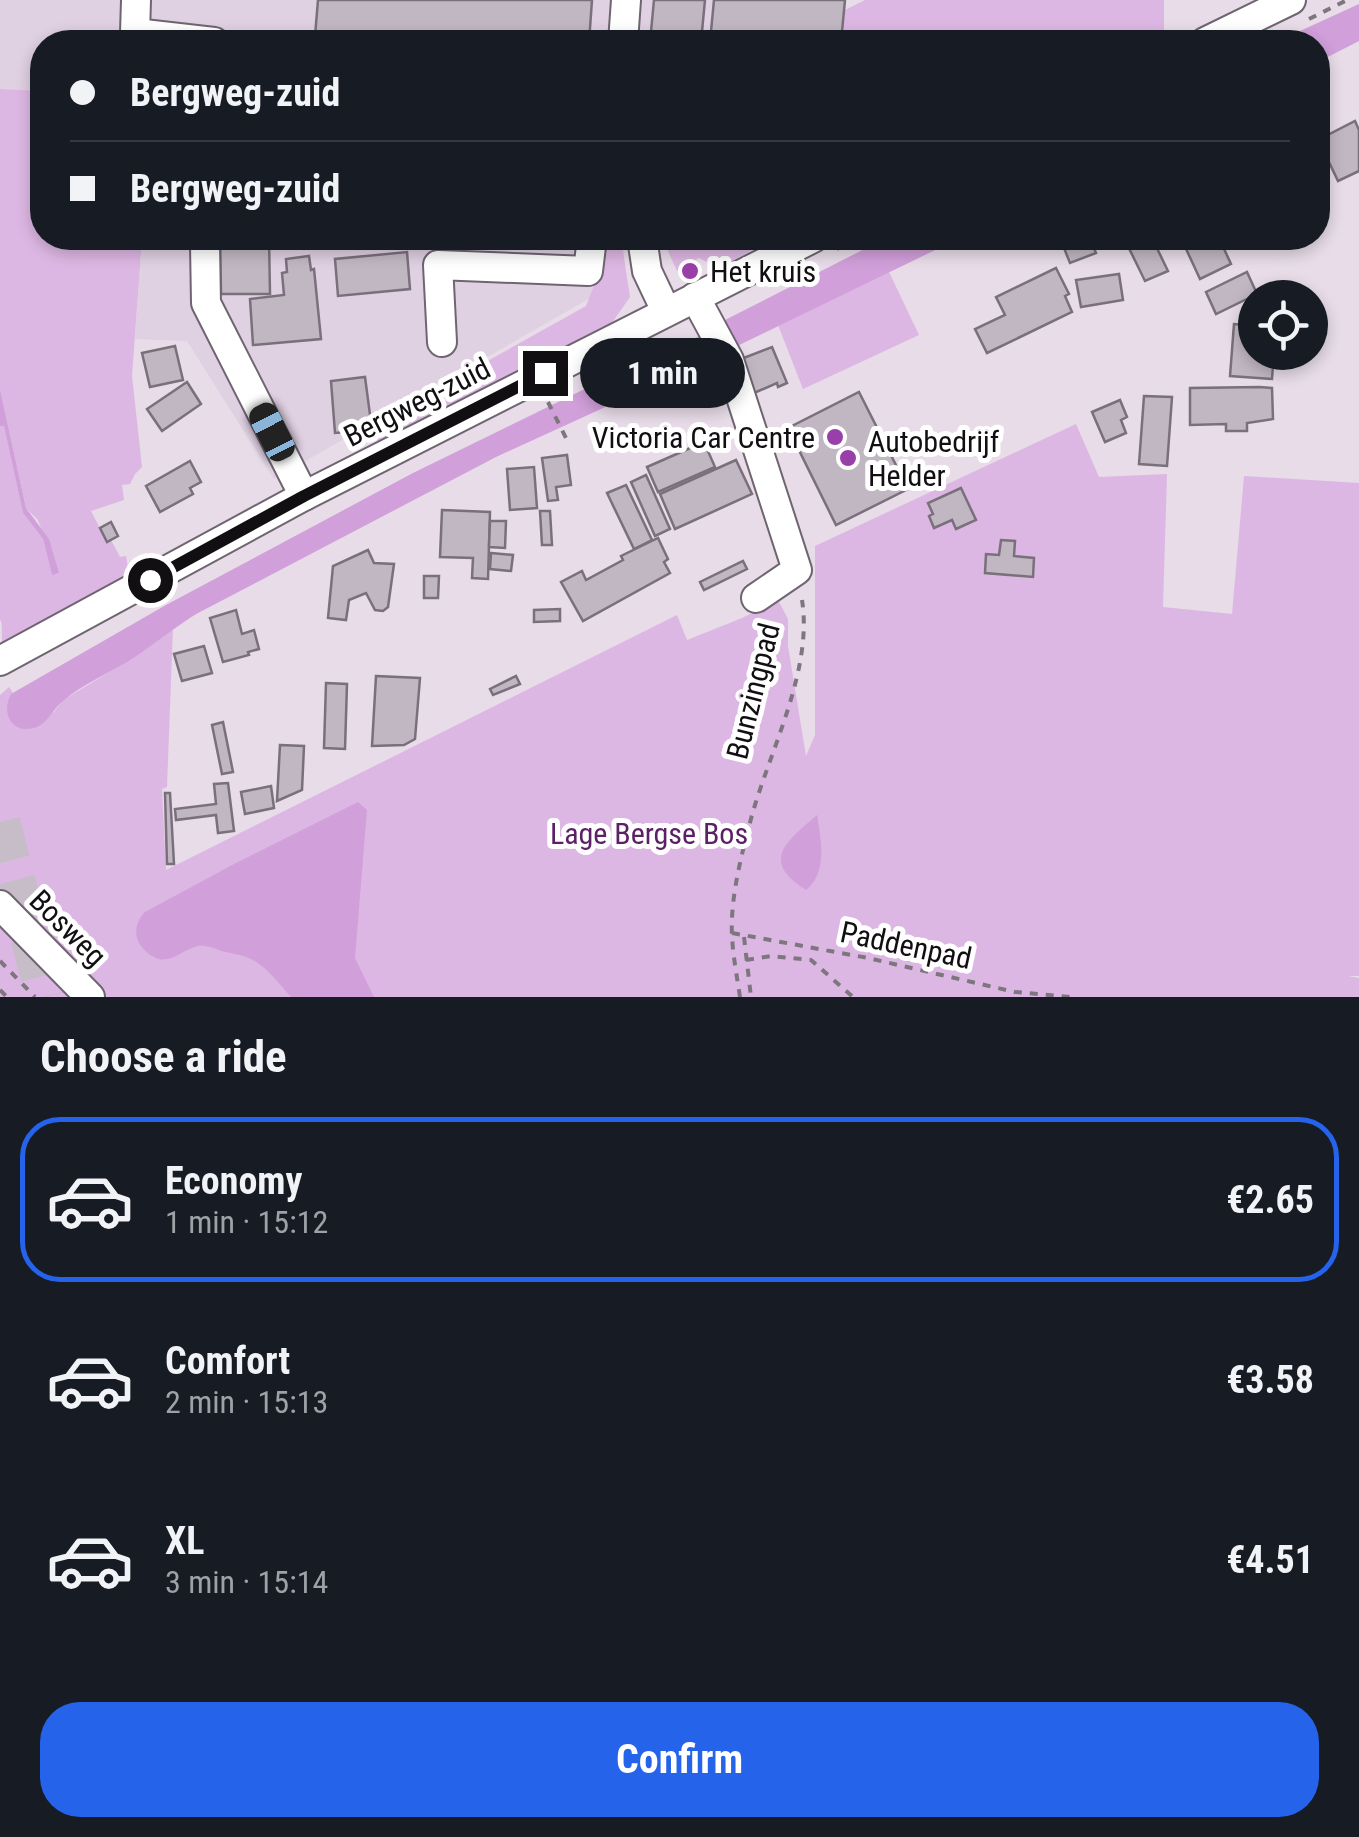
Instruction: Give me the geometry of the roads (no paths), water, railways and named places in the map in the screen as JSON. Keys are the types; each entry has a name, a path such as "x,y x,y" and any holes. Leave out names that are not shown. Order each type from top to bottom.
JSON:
{"street":[{"path":"136,0 136,30"},
{"path":"624,30 626,0"},
{"path":"1230,30 1291,0"},
{"path":"205,250 206,304 304,496"},
{"path":"442,342 438,266 588,271 591,250"},
{"path":"644,250 647,270 666,311"},
{"name":"Bergweg-zuid","path":"0,661 304,496 666,311 701,309 795,250"},
{"path":"701,309 729,360 797,570 756,598"},
{"name":"Bosweg","path":"0,905 90,997"}],"tunnel":[{"path":"0,822 46,997"}],"place":[{"name":"Het kruis","path":"690,271"},
{"name":"Victoria Car Centre","path":"835,437"},
{"name":"Autobedrijf Helder","path":"848,458"}],"park label":[{"name":"Lage Bergse Bos","path":"649,833"}]}
